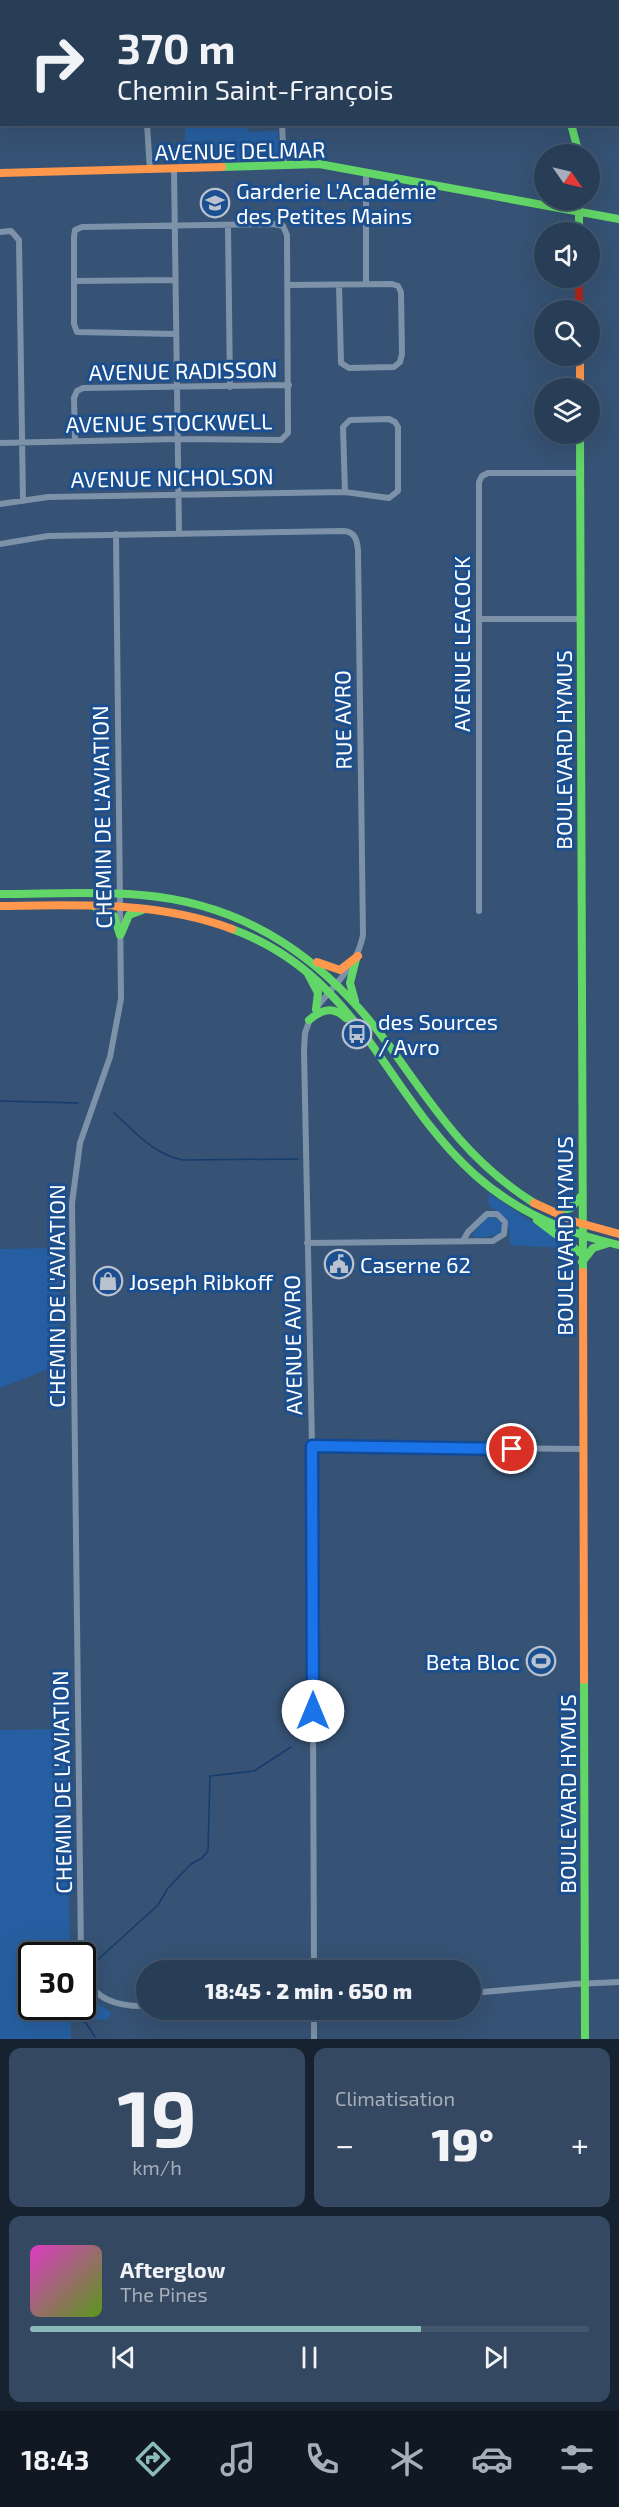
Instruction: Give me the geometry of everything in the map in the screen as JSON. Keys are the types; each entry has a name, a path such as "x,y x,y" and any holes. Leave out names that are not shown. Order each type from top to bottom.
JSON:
{"street":[{"path":"147,126 150,170"},
{"path":"282,126 284,165"},
{"path":"572,126 577,144"},
{"name":"AVENUE DELMAR","path":"0,173 174,170 319,164 619,219"},
{"path":"174,170 179,533"},
{"path":"366,172 366,284"},
{"path":"579,212 579,222"},
{"name":"AVENUE RADISSON","path":"75,440 74,398 77,391 83,388 289,386 287,235 283,226 274,224 228,226"},
{"path":"176,333 77,333 74,324 75,230 82,227 228,226 230,387"},
{"path":"0,232 11,231 19,240 22,501"},
{"path":"74,281 175,280"},
{"path":"288,285 392,284 398,286 402,354 400,362 394,367 349,368 341,363 339,285"},
{"name":"AVENUE STOCKWELL","path":"0,443 75,440 281,440 288,433 289,386"},
{"name":"AVENUE NICHOLSON","path":"0,504 48,497 178,494 345,492 389,498 398,491 398,427 395,422 379,419 350,420 343,427 345,492"},
{"name":"BOULEVARD HYMUS","path":"580,444 585,2039"},
{"name":"AVENUE LEACOCK","path":"479,911 478,482 488,473 580,473"},
{"name":"RUE AVRO","path":"0,544 48,536 116,534 344,531 351,532 355,537 358,550 363,930 358,956 309,1020 304,1049 308,1243"},
{"name":"CHEMIN DE L'AVIATION","path":"81,1942 72,1203 76,1162 82,1133 107,1067 117,1027 121,982 116,534"},
{"path":"479,619 580,619"},
{"path":"0,894 120,894 178,901 222,912 266,931 306,957 338,984 383,1038 466,1149 503,1182 551,1212 582,1225 619,1234"},
{"path":"0,906 151,908 184,914 229,927 278,951 307,971 330,992 458,1158 493,1190 523,1209 582,1258 595,1246 609,1243"},
{"path":"83,906 113,914 117,920 120,935"},
{"path":"120,935 129,915 151,908"},
{"path":"306,957 338,970 346,967 358,956"},
{"path":"356,1006 350,983 358,956"},
{"path":"307,971 318,993 316,1009"},
{"path":"309,1020 323,1009 336,1010 374,1047"},
{"path":"551,1212 569,1210 582,1195"},
{"path":"523,1209 582,1235 619,1245"},
{"path":"308,1243 463,1241 497,1240 504,1234 505,1222 497,1214 487,1214 466,1234 463,1241"},
{"name":"AVENUE AVRO","path":"308,1243 312,1446 314,1960"},
{"path":"312,1446 583,1449"},
{"path":"481,1992 619,1982"},
{"path":"96,1991 108,2001 124,2006 136,2006"},
{"path":"314,2020 314,2039"}],"shaded area":[{"path":"185,126 247,126 248,132 278,131 279,156 274,160 179,163 178,144 249,137 185,142"},
{"path":"488,1193 565,1243 573,1251 575,1261 562,1248 510,1245 506,1221 500,1213 489,1206"},
{"path":"494,1216 503,1225 500,1235 477,1238 472,1235 485,1218"},
{"path":"59,1248 59,1365 0,1388 0,1249"},
{"path":"66,1729 70,1942 18,1942 18,2020 70,2020 71,2039 0,2039 0,1730"},
{"path":"96,2002 112,2013 107,2020 96,2019"}],"waterway":[{"path":"0,1101 78,1103"},
{"path":"114,1113 154,1148 183,1160 298,1159"},
{"path":"96,1961 158,1905 168,1888 191,1864 202,1858 208,1851 210,1776 254,1771 291,1747"},
{"path":"80,2020 86,2023 95,2037"}],"traffic: fast":[{"path":"572,126 576,144"},
{"path":"222,167 319,164 619,219"},
{"path":"579,210 579,222"},
{"path":"580,444 583,1272"},
{"path":"0,894 106,893 180,901 217,911 251,925 283,943 313,964 341,989 367,1017 438,1113 472,1152 490,1170 534,1203"},
{"path":"97,909 114,916 120,935"},
{"path":"121,934 129,915 145,909"},
{"path":"232,929 275,950 311,975 341,1005 443,1142 474,1174 506,1199 542,1219 579,1234 619,1245"},
{"path":"355,1001 350,983 356,959"},
{"path":"308,974 318,993 316,1009"},
{"path":"309,1020 318,1013 328,1010 337,1012 346,1018"},
{"path":"554,1212 571,1208 582,1195"},
{"path":"537,1220 582,1254"},
{"path":"582,1262 593,1248 606,1244"},
{"path":"584,1680 585,2039"}],"traffic: slow":[{"path":"0,173 222,167"},
{"path":"580,366 580,378"},
{"path":"0,906 88,905 146,909 175,913 232,929"},
{"path":"317,962 340,970 358,956"},
{"path":"534,1203 576,1222 619,1234"},
{"path":"583,1272 584,1680"}],"traffic: jam":[{"path":"579,288 579,300"}],"place":[{"name":"Garderie L'Académie des Petites Mains","path":"215,203"},
{"name":"des Sources / Avro","path":"357,1034"},
{"name":"Caserne 62","path":"339,1264"},
{"name":"Joseph Ribkoff","path":"108,1281"},
{"name":"Beta Bloc","path":"541,1661"}],"route":[{"path":"313,1711 312,1446 512,1449"}]}
